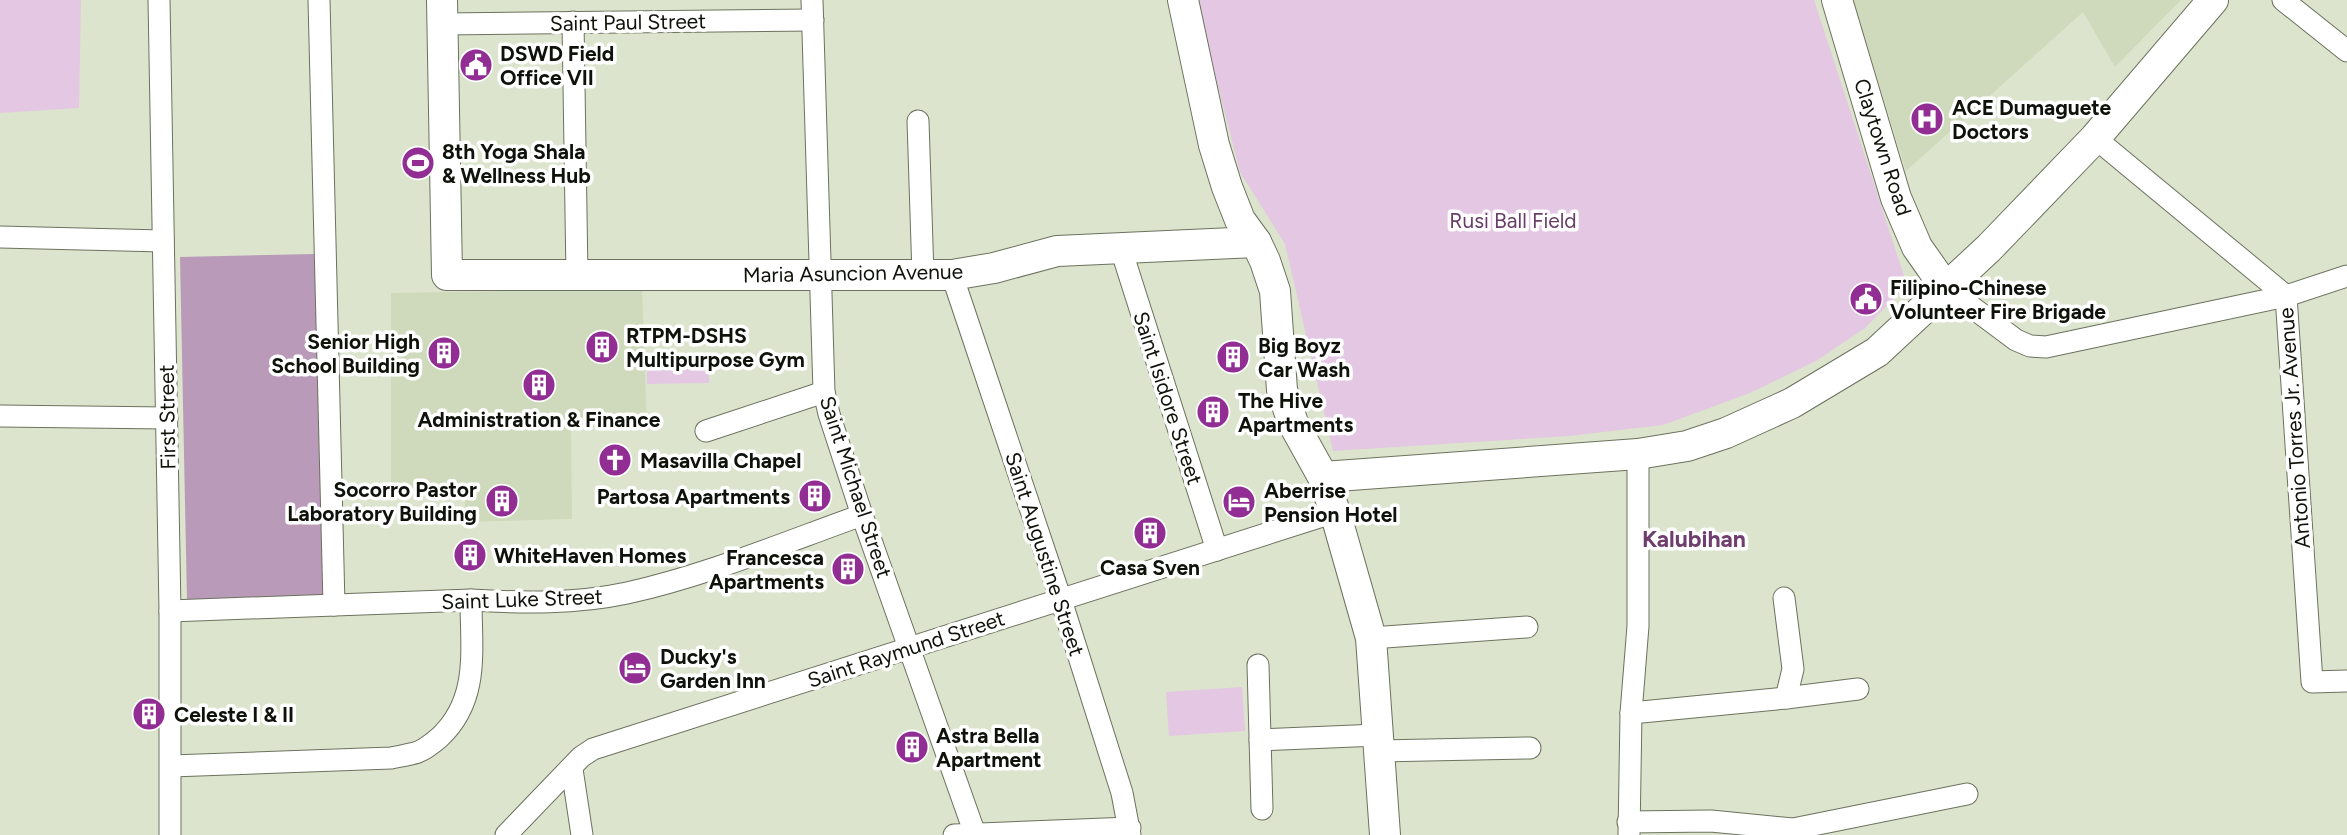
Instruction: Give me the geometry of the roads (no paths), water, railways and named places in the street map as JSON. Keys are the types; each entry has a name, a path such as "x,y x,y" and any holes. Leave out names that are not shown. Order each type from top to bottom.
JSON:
{"street":[{"name":"First Street","path":"159,0 170,611 170,835"},
{"path":"319,0 334,605"},
{"path":"1184,0 1214,145 1227,187 1240,220 1256,242 1265,261 1275,291 1282,390 1293,423 1323,477 1371,638 1385,835"},
{"name":"Claytown Road","path":"1837,0 1896,198 1917,247 1945,287"},
{"path":"1323,477 1638,454 1687,446 1726,433 1791,404 1877,352 1989,248 2095,138 2213,0"},
{"path":"2283,0 2347,51"},
{"name":"Saint Paul Street","path":"442,12 573,22 813,10"},
{"name":"Saint Michael Street","path":"813,10 824,392 862,515 909,648 964,834"},
{"name":"Maria Asuncion Avenue","path":"442,12 447,275 937,275 994,268 1056,251 1119,246 1256,242"},
{"path":"573,22 577,276"},
{"name":"Saint Augustine Street","path":"918,121 937,275 1061,600 1122,793 1130,832"},
{"name":"Antonio Torres Jr. Avenue","path":"2095,138 2286,296 2312,682 2347,681"},
{"path":"0,237 163,241"},
{"name":"Saint Isidore Street","path":"1119,246 1217,550"},
{"path":"1945,287 2017,340 2030,346 2046,347 2286,296 2347,276"},
{"path":"706,432 824,392"},
{"path":"0,416 167,418"},
{"path":"1638,454 1638,626 1632,713 1629,829 1711,821 1793,832 1967,794"},
{"name":"Saint Raymund Street","path":"506,835 581,757 593,749 1335,512"},
{"name":"Saint Luke Street","path":"170,611 471,600 519,603 588,599 670,583 862,515"},
{"path":"1784,598 1793,668 1786,698"},
{"path":"171,766 391,758 425,748 446,731 462,709 468,693 471,674 471,600"},
{"path":"1371,638 1527,627"},
{"path":"1258,665 1262,809"},
{"path":"1632,713 1858,689"},
{"path":"1261,740 1530,748"},
{"path":"572,769 582,835"},
{"path":"964,834 1130,832"}],"place":[{"name":"DSWD Field Office VII","path":"476,65"},
{"name":"ACE Dumaguete Doctors","path":"1927,119"},
{"name":"8th Yoga Shala & Wellness Hub","path":"418,163"},
{"name":"Filipino-Chinese Volunteer Fire Brigade","path":"1866,299"},
{"name":"RTPM-DSHS Multipurpose Gym","path":"602,347"},
{"name":"Senior High School Building","path":"444,353"},
{"name":"Big Boyz Car Wash","path":"1233,357"},
{"name":"Administration & Finance","path":"539,385"},
{"name":"The Hive Apartments","path":"1213,412"},
{"name":"Masavilla Chapel","path":"615,460"},
{"name":"Partosa Apartments","path":"815,496"},
{"name":"Socorro Pastor Laboratory Building","path":"502,501"},
{"name":"Aberrise Pension Hotel","path":"1239,502"},
{"name":"Casa Sven","path":"1150,533"},
{"name":"WhiteHaven Homes","path":"470,555"},
{"name":"Francesca Apartments","path":"848,569"},
{"name":"Ducky's Garden Inn","path":"635,668"},
{"name":"Celeste I & II","path":"149,714"},
{"name":"Astra Bella Apartment","path":"912,747"}],"district":[{"name":"Kalubihan","path":"1694,539"}],"park label":[{"name":"Rusi Ball Field","path":"1513,220"}]}
